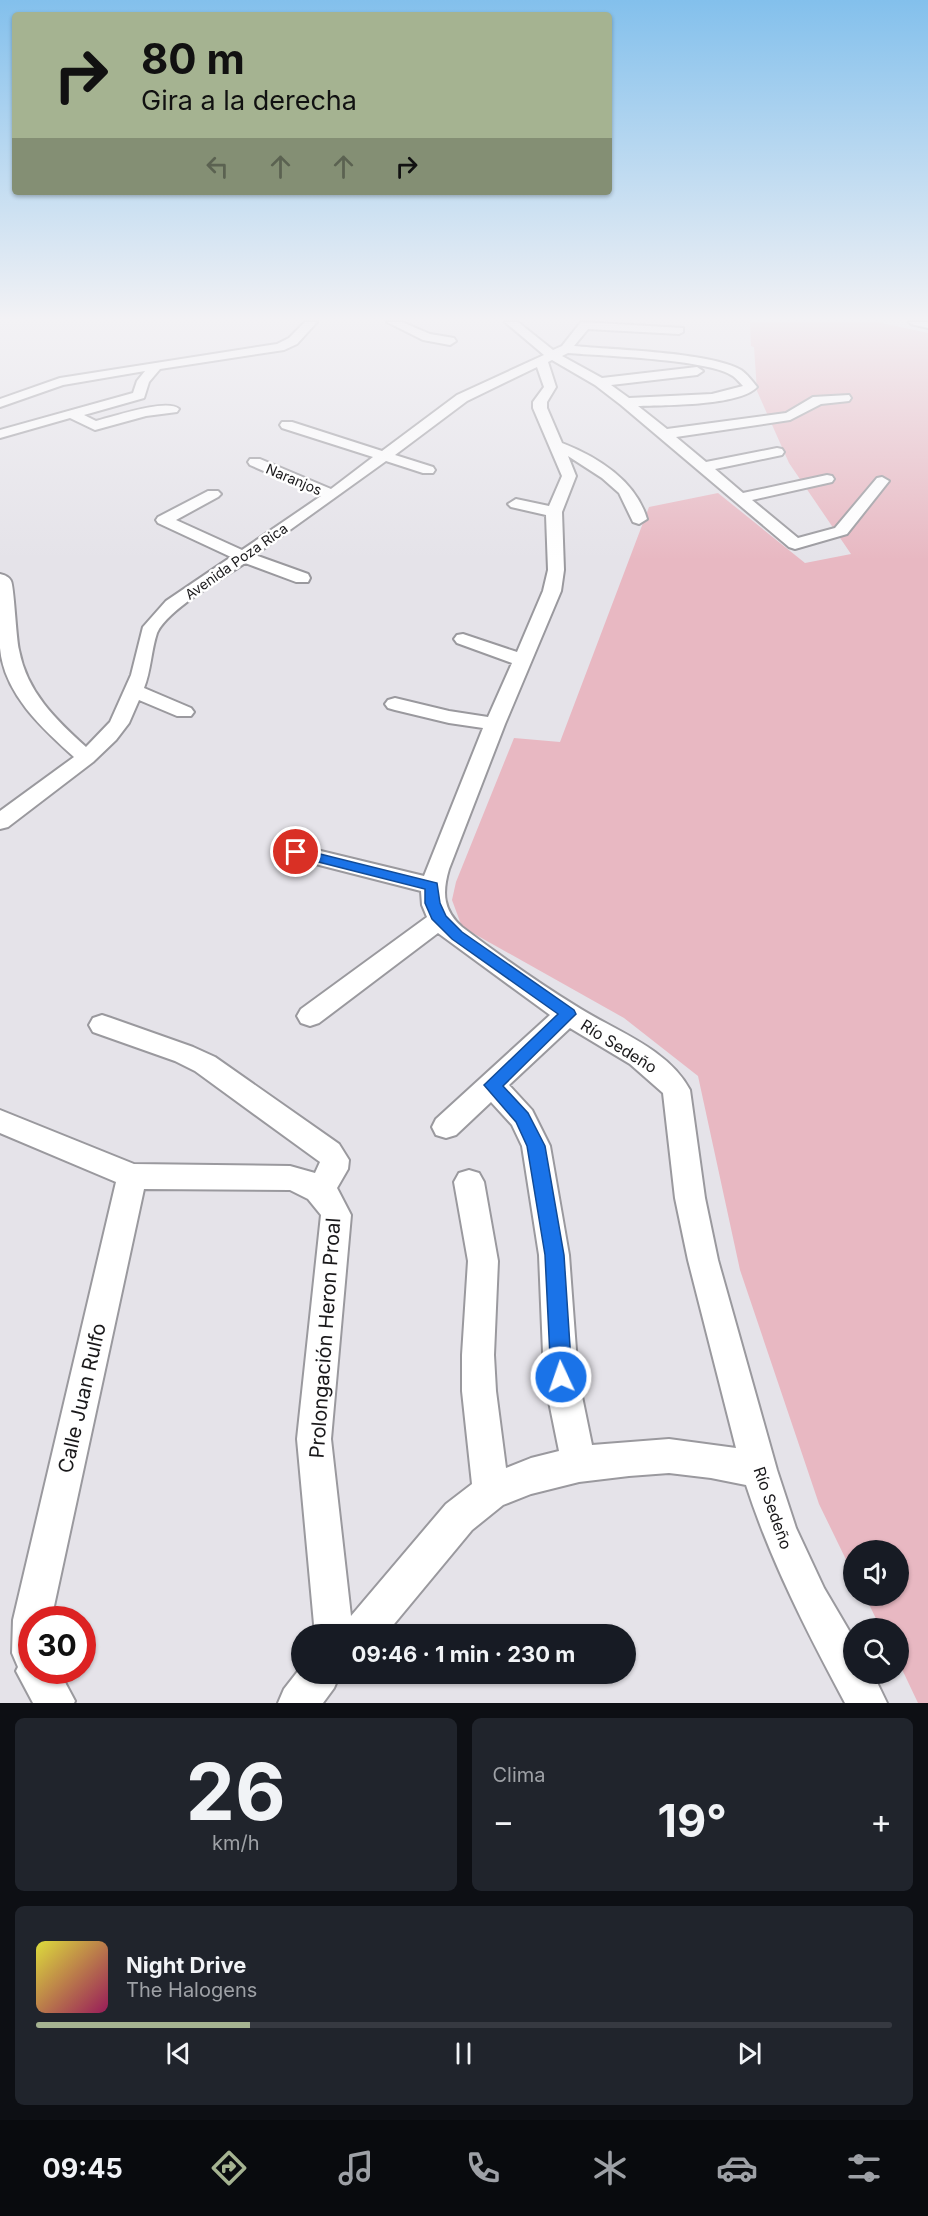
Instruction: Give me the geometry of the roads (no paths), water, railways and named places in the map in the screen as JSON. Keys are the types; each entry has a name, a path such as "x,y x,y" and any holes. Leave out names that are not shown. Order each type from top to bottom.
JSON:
{"street":[{"path":"0,434 116,401"},
{"name":"Avenida Poza Rica","path":"0,822 86,758 118,723 140,675 149,631 172,605 332,495 457,401"},
{"path":"310,1016 440,919 432,903 432,886 495,724 555,580 554,512 569,476 540,408 540,401"},
{"path":"626,402 635,401"},
{"path":"664,434 733,426 789,416 815,401"},
{"path":"626,402 795,544 841,531 882,481"},
{"path":"72,414 95,426 138,414 172,409"},
{"path":"287,425 428,470"},
{"path":"556,446 575,453 622,487 629,495 639,519"},
{"path":"703,467 777,452"},
{"name":"Naranjos","path":"255,462 332,495"},
{"path":"740,498 826,479"},
{"path":"213,494 164,520 242,556 302,578"},
{"path":"516,504 554,512"},
{"path":"0,579 3,583 3,616 18,678 39,712 86,758"},
{"path":"463,639 522,660"},
{"path":"134,691 184,712"},
{"path":"395,704 449,717 495,724"},
{"path":"296,852 432,886"},
{"name":"Río Sedeño","path":"440,919 457,935 568,1014 649,1062 676,1090 690,1198 698,1240 759,1470 784,1544 811,1601 867,1703"},
{"path":"446,1127 568,1014"},
{"path":"0,1121 132,1176 290,1178 307,1182 320,1190 333,1169 335,1160 329,1152 205,1064 184,1054 102,1025"},
{"path":"492,1085 522,1118 536,1146 554,1255 561,1377 579,1464"},
{"name":"Calle Juan Rulfo","path":"36,1606 132,1176"},
{"path":"469,1182 483,1261 478,1355 479,1391 491,1492"},
{"name":"Prolongación Heron Proal","path":"320,1190 331,1201 336,1215 314,1439 333,1624"},
{"path":"369,1624 459,1517 491,1492 531,1476 579,1464 669,1456 711,1460 759,1470"},
{"path":"298,1703 312,1684"}]}
